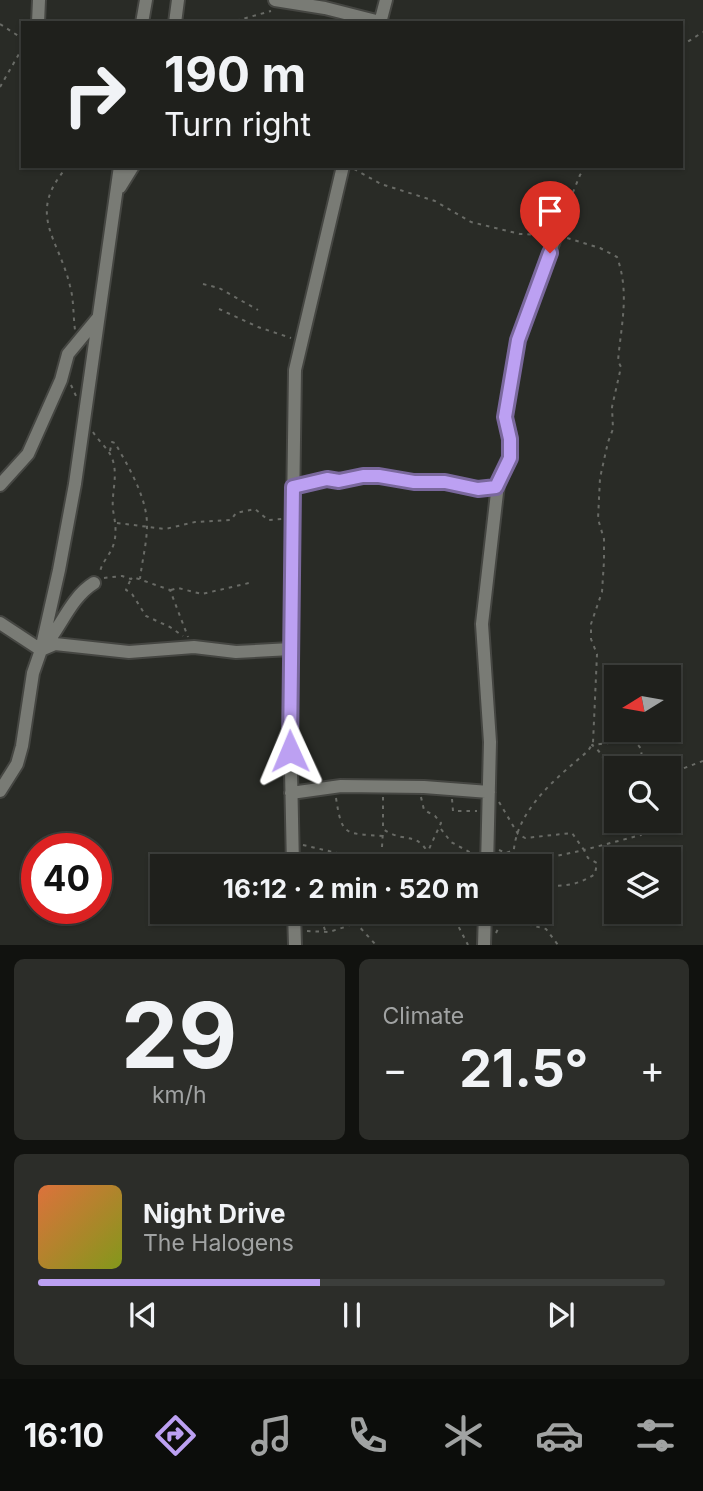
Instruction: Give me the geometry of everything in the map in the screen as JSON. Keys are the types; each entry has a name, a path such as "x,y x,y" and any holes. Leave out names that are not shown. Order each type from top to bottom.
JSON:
{"street":[{"path":"38,21 39,0"},
{"path":"142,21 146,0"},
{"path":"175,21 178,0"},
{"path":"380,21 386,0"},
{"path":"277,4 325,8 376,21"},
{"path":"0,791 17,764 27,722 33,673 41,650 75,484 120,168"},
{"path":"117,194 132,168"},
{"path":"293,854 291,649 295,370 342,168"},
{"path":"487,854 490,742 482,624 498,484 510,458 510,439 505,417 518,340 556,235"},
{"path":"0,485 28,454 61,380 68,355 99,315"},
{"path":"293,487 327,479 339,481 363,476 414,482 445,482 478,489 496,487 498,484"},
{"path":"41,650 55,634 79,595 94,583"},
{"path":"0,623 41,650"},
{"path":"41,650 55,644 129,652 194,647 236,652 291,649"},
{"path":"291,793 334,787 418,787 488,792"},
{"path":"294,924 295,945"},
{"path":"486,924 487,942"}],"path":[{"path":"233,21 277,4"},
{"path":"0,24 21,38"},
{"path":"683,45 703,32"},
{"path":"0,86 21,50"},
{"path":"66,168 55,181 48,204 47,220 70,284 78,344"},
{"path":"348,168 381,184 435,201 471,222 520,234 556,235 600,248 617,257 625,288 624,313 618,361 621,367 612,407 613,429 600,478 598,519 604,539 604,561 602,592 591,624 591,639 597,654 592,745"},
{"path":"556,235 585,168"},
{"path":"203,285 219,288 258,310"},
{"path":"219,309 258,327 302,342"},
{"path":"65,367 84,414"},
{"path":"92,430 110,453"},
{"path":"94,583 114,544 115,474 110,453 111,442 115,443 145,510 147,527 140,579"},
{"path":"116,523 165,529 195,522 222,522 231,520 236,513 255,509 268,520 279,518 293,522"},
{"path":"94,583 114,576 131,579 133,577 170,590 178,588 202,593 250,583"},
{"path":"131,579 126,590 132,594 146,616 190,640 170,590"},
{"path":"514,854 526,814 592,745 634,740 642,750 641,756"},
{"path":"592,745 604,757"},
{"path":"681,769 703,761"},
{"path":"334,787 340,823 351,833 383,836"},
{"path":"382,847 383,787"},
{"path":"418,787 424,810 441,823 428,850"},
{"path":"451,789 453,811 472,812 488,808"},
{"path":"488,792 499,800 518,834 525,838 572,832 588,858 597,863 595,874 583,882 552,886"},
{"path":"439,828 452,842 475,854"},
{"path":"383,829 390,834 413,837 430,854"},
{"path":"552,857 641,835 639,833"},
{"path":"293,843 340,854"},
{"path":"506,852 515,849"},
{"path":"494,854 499,850 510,854"},
{"path":"303,924 326,932 351,924"},
{"path":"323,924 326,932"},
{"path":"358,924 376,945"},
{"path":"457,924 468,945"},
{"path":"487,942 499,930 501,924"},
{"path":"526,924 546,929 558,945"}],"route":[{"path":"290,751 293,487 327,479 339,481 363,476 414,482 445,482 478,489 496,487 510,458 509,428 505,417 518,340 550,253"}]}
